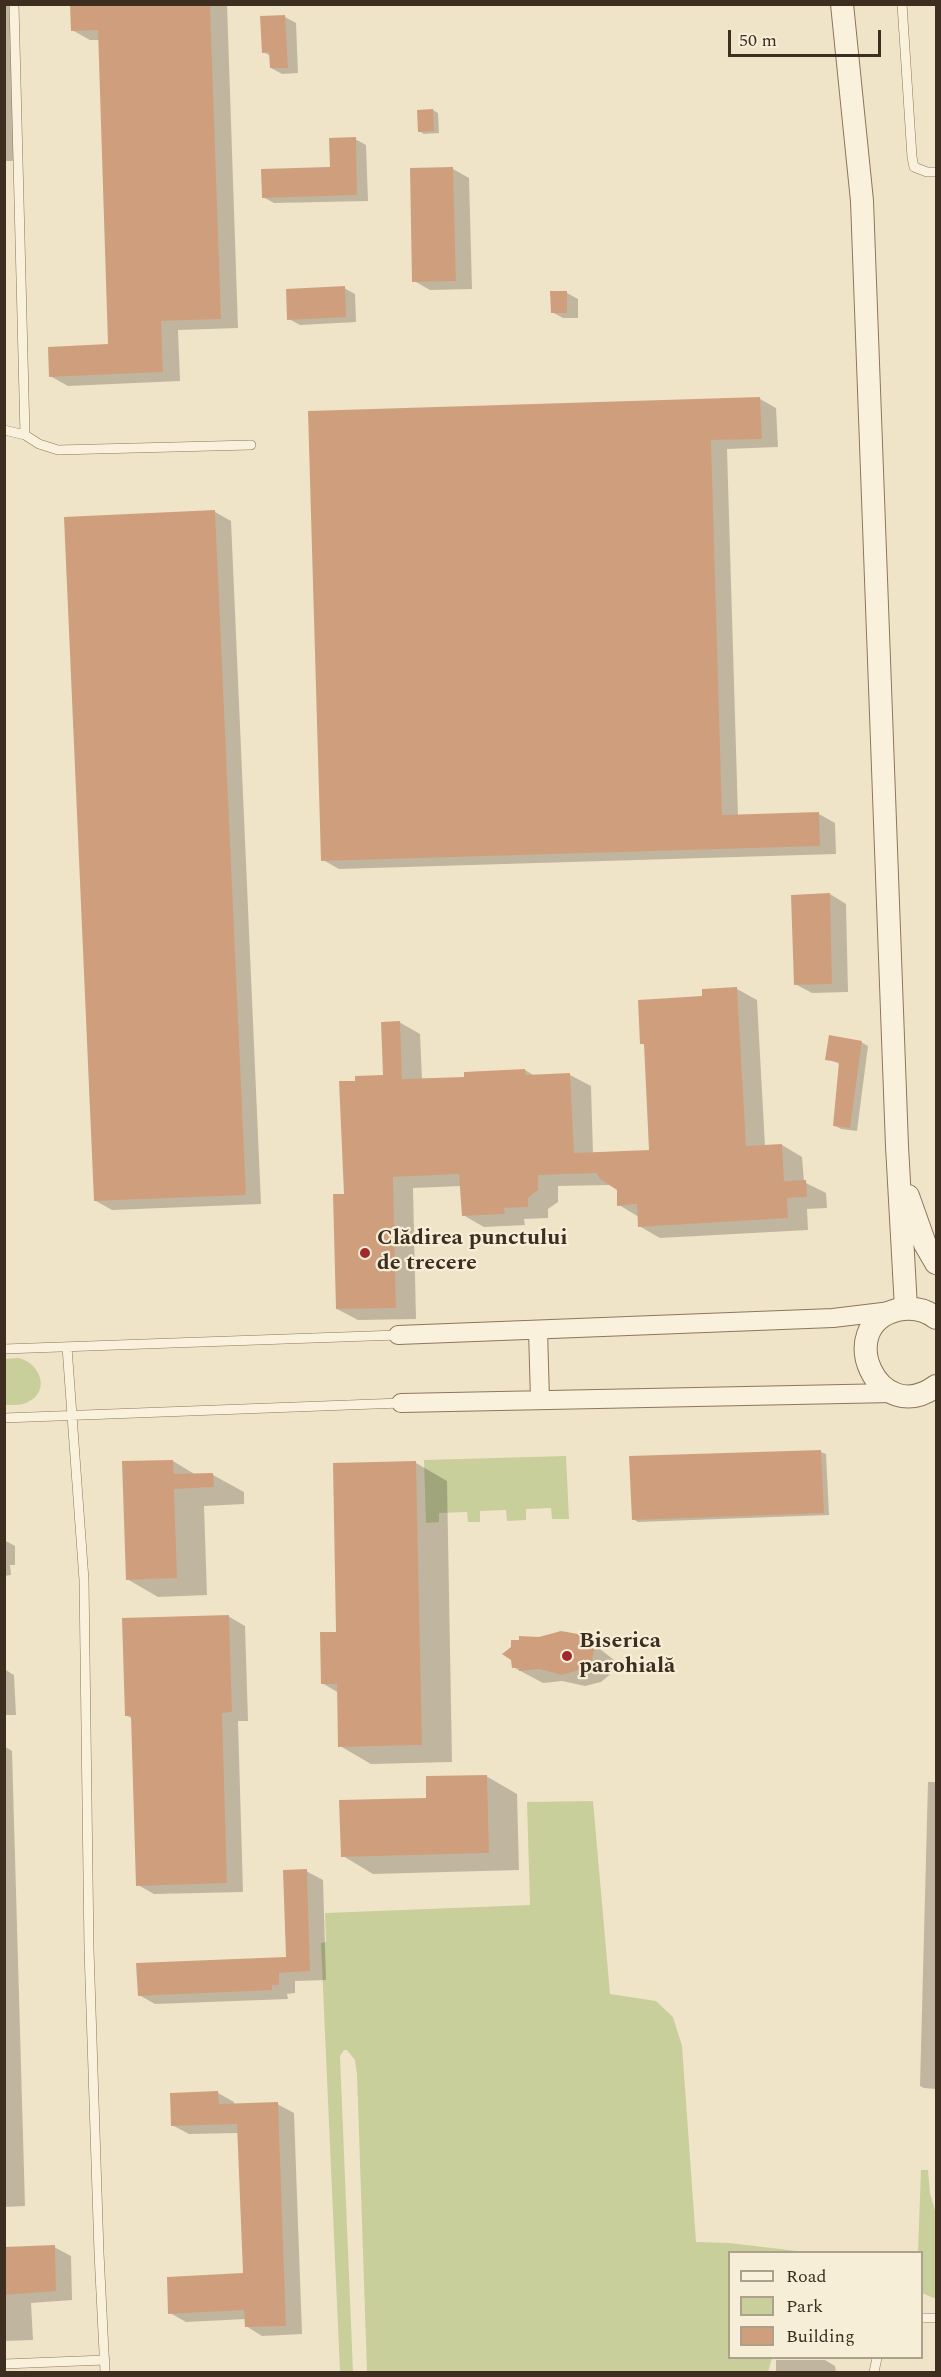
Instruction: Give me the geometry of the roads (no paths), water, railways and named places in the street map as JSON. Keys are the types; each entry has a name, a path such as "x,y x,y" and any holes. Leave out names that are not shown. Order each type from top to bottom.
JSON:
{"street":[{"path":"842,4 862,201 897,1146 899,1310"},
{"path":"897,1146 914,1218 936,1263"},
{"path":"398,1335 833,1318 919,1309 936,1318"},
{"path":"899,1310 881,1318 872,1328 865,1353 867,1366 873,1378 893,1393 918,1396 936,1386"},
{"path":"538,1330 540,1400"},
{"path":"401,1403 893,1393"}],"lane":[{"path":"14,4 25,435"},
{"path":"902,4 914,167 927,172 936,172"},
{"path":"4,430 25,435 39,444 58,450 251,445"},
{"path":"4,1349 398,1335"},
{"path":"68,1347 84,1580 89,1949 105,2373"},
{"path":"4,1418 401,1403"},
{"path":"4,2364 105,2360"}],"place":[{"name":"Clădirea punctului de trecere","path":"365,1253"},
{"name":"Biserica parohială","path":"567,1656"}]}
